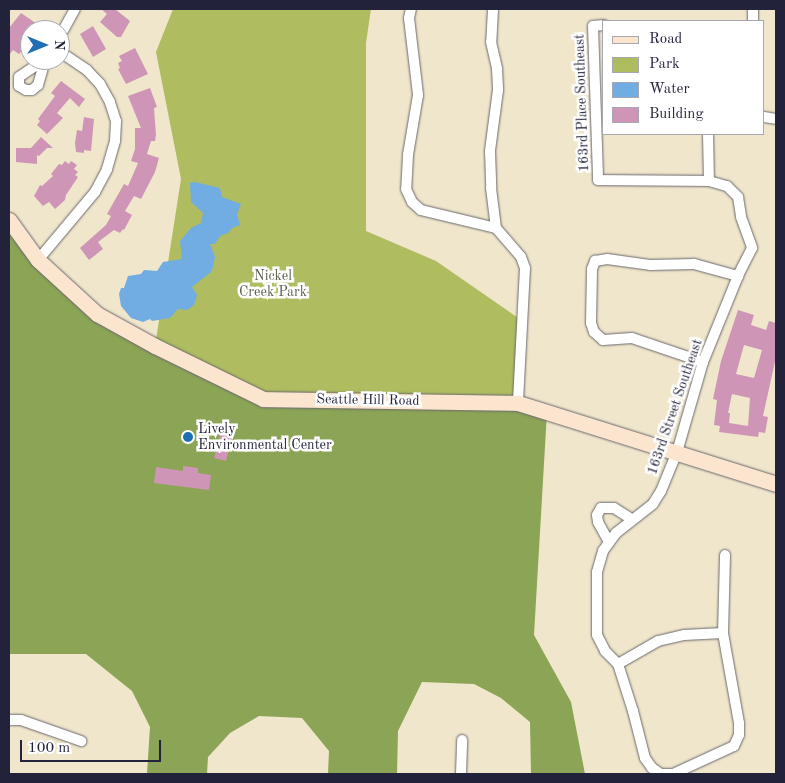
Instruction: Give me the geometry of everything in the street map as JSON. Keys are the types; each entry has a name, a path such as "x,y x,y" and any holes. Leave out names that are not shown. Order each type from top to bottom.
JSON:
{"street":[{"path":"69,20 76,9"},
{"path":"411,9 409,18 418,95 408,155 406,190 412,202 421,210 496,228 521,256 525,268 518,403"},
{"path":"493,9 491,42 497,69 498,90 490,151 496,228"},
{"name":"163rd Place Southeast","path":"602,26 593,26 598,180 709,181"},
{"path":"38,260 95,192 106,169 115,142 116,121 110,102 87,70 70,59"},
{"path":"708,135 709,181"},
{"name":"163rd Street Southeast","path":"709,181 727,186 738,197 741,217 752,248 738,276 703,362 677,452 653,504 616,533 603,551 597,572 597,635 605,651 618,664 645,758 652,768 661,774 673,774 734,746 739,735 739,723 723,633"},
{"name":"Seattle Hill Road","path":"9,220 38,260 98,314 155,346 263,399 518,403 776,484"},
{"path":"703,362 632,338 604,340 594,332 591,323 592,269 596,261 607,259 650,265 694,264 738,276"},
{"path":"609,542 598,522 597,515 601,508 614,508 633,520"},
{"path":"618,664 658,641 684,635 723,633 725,555"},
{"path":"9,720 21,720 80,741"},
{"path":"461,774 462,740"}],"green space":[{"name":"Nickel Creek Park","path":"173,9 371,9 366,43 366,231 436,261 524,322 518,403 263,399 155,346 181,179 156,52"},
{"path":"9,220 97,314 263,399 518,403 547,412 534,635 571,702 585,774 531,774 530,722 501,698 474,684 422,682 398,731 397,774 328,774 329,751 302,718 259,716 230,733 208,757 207,774 147,774 150,727 132,691 86,654 9,654"}],"water":[{"path":"195,182 220,188 222,197 241,204 237,214 240,225 220,236 215,244 210,244 215,257 213,267 211,272 192,287 197,295 194,305 187,310 178,309 170,318 152,321 150,319 143,322 131,318 121,306 119,294 121,288 124,288 128,276 141,274 144,270 157,271 163,262 182,259 180,241 191,228 201,223 203,213 191,202 190,183"}],"building":[{"path":"101,9 115,9 130,21 121,37 117,37 100,22 107,14"},
{"path":"21,13 31,20 20,20 19,54 13,50 9,55 9,28"},
{"path":"93,26 106,49 93,57 80,34"},
{"path":"135,48 148,74 126,84 118,69 120,68 118,63 122,61 119,56"},
{"path":"61,81 85,99 79,107 70,98 57,113 63,118 47,134 37,125 40,121 38,119 55,96 51,93"},
{"path":"150,88 157,107 154,108 156,135 155,141 151,141 147,154 159,158 155,172 141,199 134,196 125,211 132,215 124,230 120,233 114,230 98,242 103,249 89,260 80,248 106,225 111,216 107,214 124,184 128,186 138,163 131,161 135,149 135,128 141,128 128,96"},
{"path":"84,117 94,119 91,151 84,150 84,153 76,152 75,143 77,130 82,131"},
{"path":"41,137 53,148 47,148 39,156 37,155 37,164 16,162 16,148 31,148"},
{"path":"65,161 69,164 71,161 77,165 74,169 78,172 75,175 78,177 66,195 65,200 55,209 49,202 43,206 34,196 40,185 42,186 53,176 51,174 59,164 62,165"},
{"path":"738,310 754,315 751,325 766,330 769,321 776,323 776,357 763,416 768,417 765,433 759,432 758,437 719,432 720,426 714,425 717,400 713,399 721,361","holes":["744,345 762,350 754,378 736,374","732,394 750,398 748,426 729,423 730,413 728,413"]},
{"path":"223,424 235,428 226,461 214,458"},
{"path":"183,466 198,468 198,473 211,475 209,490 154,483 156,467 183,471"}],"place":[{"name":"Lively Environmental Center","path":"188,437"}]}
